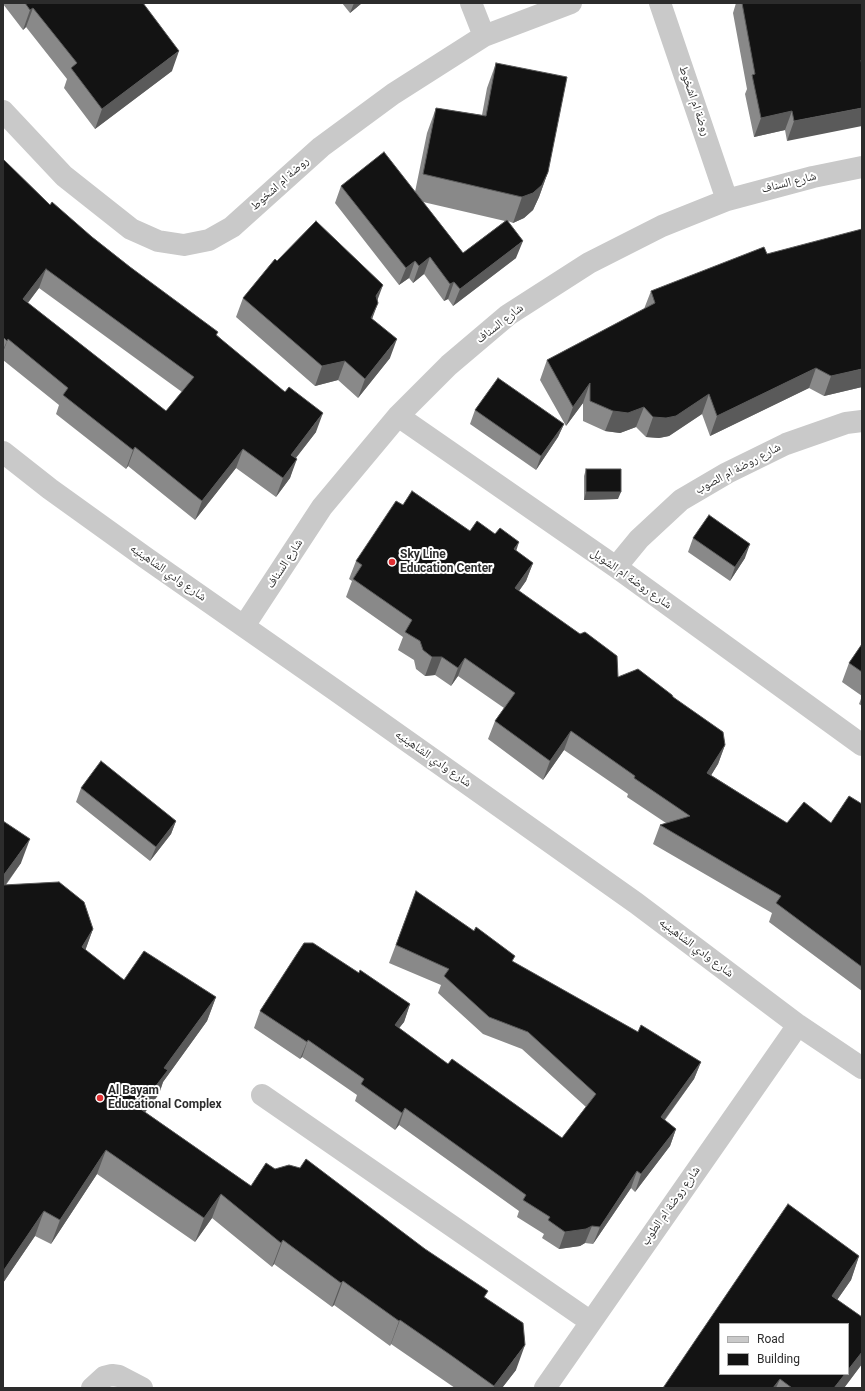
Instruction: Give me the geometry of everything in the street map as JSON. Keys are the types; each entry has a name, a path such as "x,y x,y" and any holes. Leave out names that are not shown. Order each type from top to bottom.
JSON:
{"street":[{"path":"471,3 484,36"},
{"name":"روضة ام اشخوط","path":"3,111 64,176 131,229 158,241 184,245 209,240 232,227 322,147 393,94 484,36 571,3"},
{"name":"روضة ام اشخوط","path":"660,3 727,200"},
{"name":"شارع السناف","path":"244,626 322,507 398,416 449,365 508,315 589,263 662,226 727,200 812,177 862,167"},
{"name":"شارع روضة ام الشويل","path":"398,416 616,567 862,745"},
{"name":"شارع روضة ام الصوب","path":"616,567 639,539 681,500 727,472 786,444 846,423 862,421"},
{"name":"شارع وادي الشاهينيه","path":"3,452 50,489 146,558 636,903 798,1025 862,1068"},
{"name":"شارع روضة ام الطوب","path":"545,1388 798,1025"},
{"path":"262,1095 591,1322"},
{"path":"92,1388 104,1377 112,1375 119,1376 142,1388"}],"building":[{"path":"25,3 143,3 179,51 102,109 71,68 77,63 33,8 30,10"},
{"path":"742,3 862,3 862,108 794,121 792,111 761,118 752,75 755,74"},
{"path":"496,63 567,77 548,172 542,185 533,193 522,197 423,174 436,108 486,116"},
{"path":"384,152 463,253 507,220 523,241 460,289 454,282 450,284 430,257 419,266 415,261 406,268 341,186"},
{"path":"3,159 50,205 52,202 92,237 130,267 218,332 216,335 285,392 289,387 323,413 291,455 297,459 283,478 243,449 202,501 135,447 133,450 63,395 68,388 8,339 7,341 3,337","holes":["46,269 194,377 166,411 23,299"]},
{"path":"316,221 383,285 376,296 378,303 371,318 397,339 365,379 345,361 322,366 243,298 275,259 277,261"},
{"path":"862,229 862,369 831,376 816,368 717,416 709,394 676,416 666,418 653,417 644,407 628,413 613,411 590,401 590,383 573,407 547,360 655,303 651,291 764,247 767,254"},
{"path":"498,378 564,424 541,456 475,410"},
{"path":"586,469 621,469 621,492 586,492"},
{"path":"412,491 470,531 477,521 495,534 500,528 519,542 514,549 533,563 515,588 580,634 585,632 617,656 618,677 638,669 673,697 723,732 725,745 707,773 787,823 804,802 831,823 849,796 862,804 862,967 776,903 781,896 660,825 690,816 634,778 635,776 571,731 550,761 495,721 515,693 465,658 458,668 442,657 432,657 423,650 420,641 405,632 412,620 353,579 362,565 356,561 396,501 403,505"},
{"path":"709,515 750,544 735,567 693,538"},
{"path":"862,644 862,672 849,663"},
{"path":"101,761 176,821 156,847 81,788"},
{"path":"3,821 30,839 3,876"},
{"path":"59,882 84,902 93,929 82,947 124,980 144,951 216,997 164,1068 168,1070 139,1108 251,1186 266,1163 275,1169 289,1165 300,1168 306,1159 425,1249 488,1291 484,1297 523,1323 525,1345 494,1386 343,1281 341,1283 283,1240 281,1243 221,1194 204,1218 106,1150 60,1220 44,1211 4,1270 3,1269 3,885"},
{"path":"416,891 474,931 476,927 515,956 512,961 638,1032 641,1025 701,1062 661,1117 676,1129 641,1174 637,1171 600,1227 592,1226 586,1229 565,1232 548,1220 550,1217 523,1200 526,1195 405,1108 402,1113 361,1084 364,1079 308,1040 307,1042 260,1011 304,943 313,943 359,973 360,970 410,1004 395,1025 448,1064 452,1059 562,1138 596,1094 528,1032 489,1017 444,976 449,969 396,945"},
{"path":"788,1204 859,1256 832,1296 862,1317 862,1352 849,1369 849,1323 719,1323 719,1375 844,1375 834,1388 792,1388 780,1379 773,1388 663,1388"}],"place":[{"name":"Sky Line Education Center","path":"392,562"},
{"name":"Al Bayam Educational Complex","path":"100,1098"}]}
